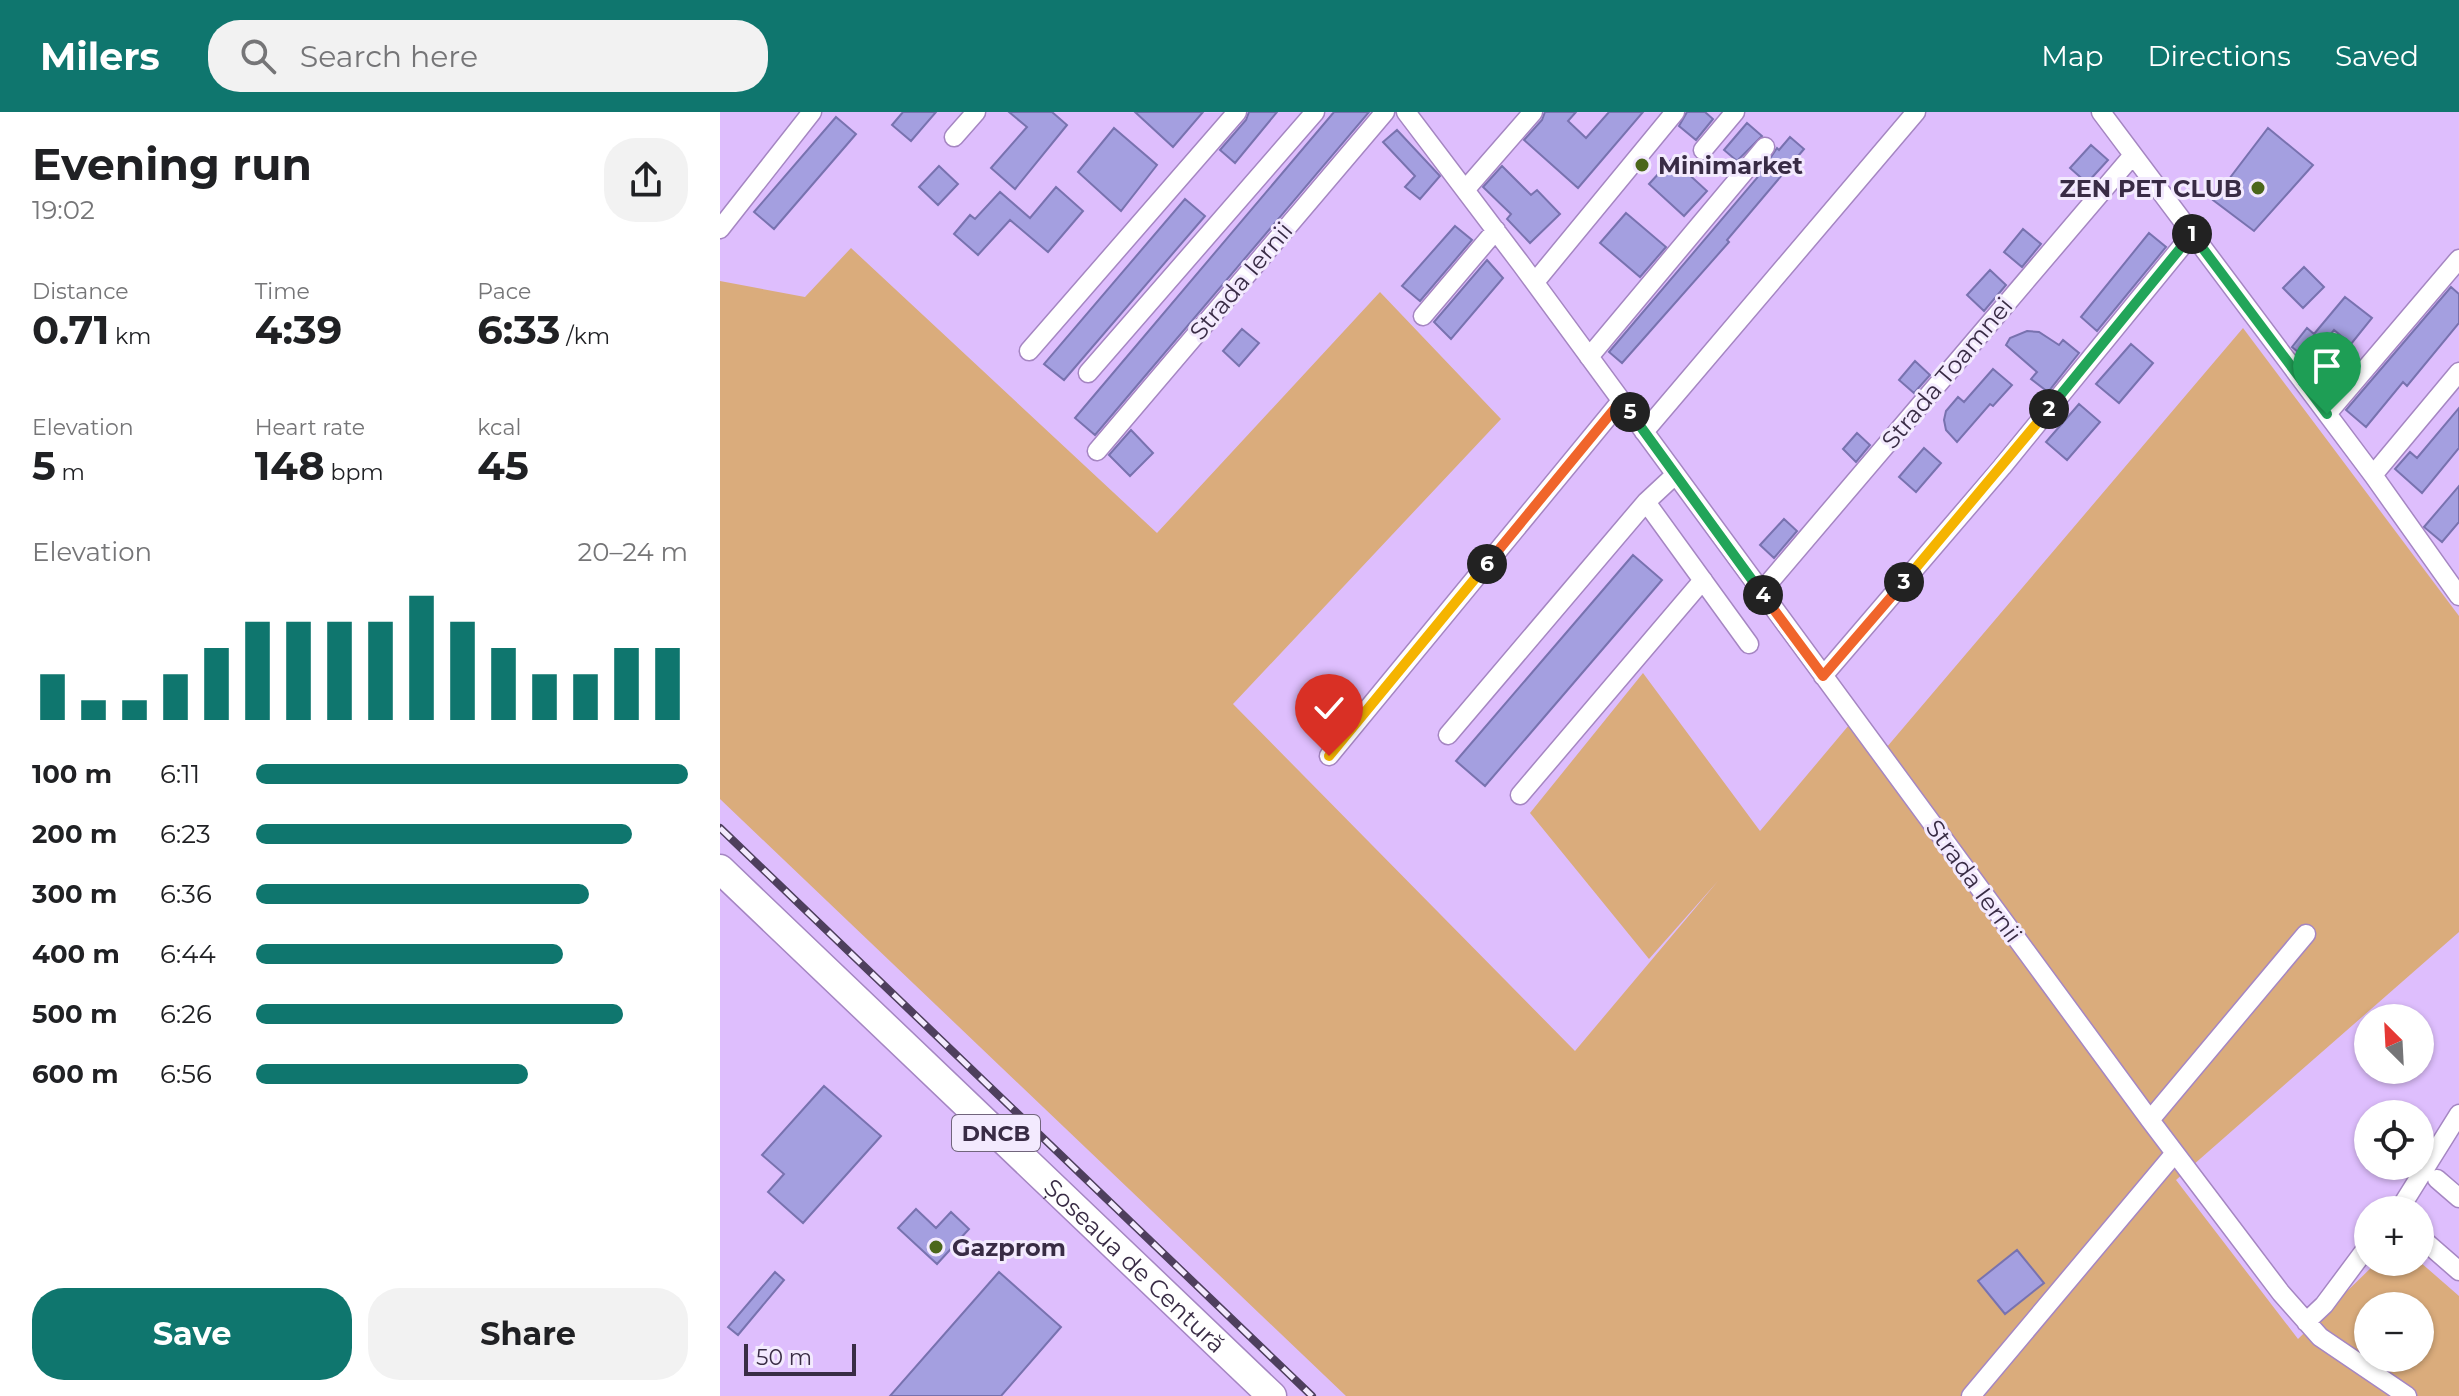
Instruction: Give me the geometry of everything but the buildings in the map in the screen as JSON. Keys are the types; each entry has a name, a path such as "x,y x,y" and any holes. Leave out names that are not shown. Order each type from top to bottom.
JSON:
{"main road":[{"name":"Șoseaua de Centură","path":"720,869 1272,1396"}],"street":[{"path":"720,229 812,112"},
{"path":"954,137 976,112"},
{"path":"1029,351 1237,112"},
{"path":"1088,373 1315,112"},
{"name":"Strada Iernii","path":"1097,451 1385,112"},
{"name":"Strada Iernii","path":"1407,112 2281,1293 2335,1350 2407,1396"},
{"path":"1465,190 1533,112"},
{"path":"1535,282 1675,112"},
{"path":"1703,150 1735,112"},
{"path":"1644,432 1916,112"},
{"path":"2101,112 2373,475 2459,596"},
{"path":"1589,357 1765,147"},
{"name":"Strada Toamnei","path":"1761,592 2133,155"},
{"path":"1423,316 1496,230"},
{"path":"1823,676 2002,467 2192,234"},
{"path":"2327,414 2459,259"},
{"path":"2373,475 2459,372"},
{"path":"1329,756 1621,401"},
{"path":"1448,735 1646,502 1675,475"},
{"path":"1646,502 1749,644"},
{"path":"1520,795 1703,580"},
{"path":"2150,1120 2306,934"},
{"path":"2408,1196 2459,1114"},
{"path":"1971,1396 2175,1153"},
{"path":"2437,1179 2459,1198"},
{"path":"2434,1249 2459,1271"},
{"path":"2306,1322 2324,1305 2354,1265"}],"shaded area":[{"path":"851,248 1157,533 1380,292 1501,419 1233,704 1575,1051 1718,881 1649,959 1530,813 1643,673 1760,831 1849,725 1875,761 2243,328 2459,616 2459,932 2377,1004 2354,1004 2354,1024 2176,1180 2298,1339 2363,1276 2434,1274 2459,1296 2459,1396 1346,1396 720,799 720,281 805,297"}],"railway":[{"path":"720,828 1312,1396"}],"place":[{"name":"Minimarket","path":"1642,165"},
{"name":"ZEN PET CLUB","path":"2258,188"},
{"name":"Gazprom","path":"936,1247"}],"route":[{"path":"1329,756 1621,401 1823,676 2002,467 2192,234 2327,414"}]}
